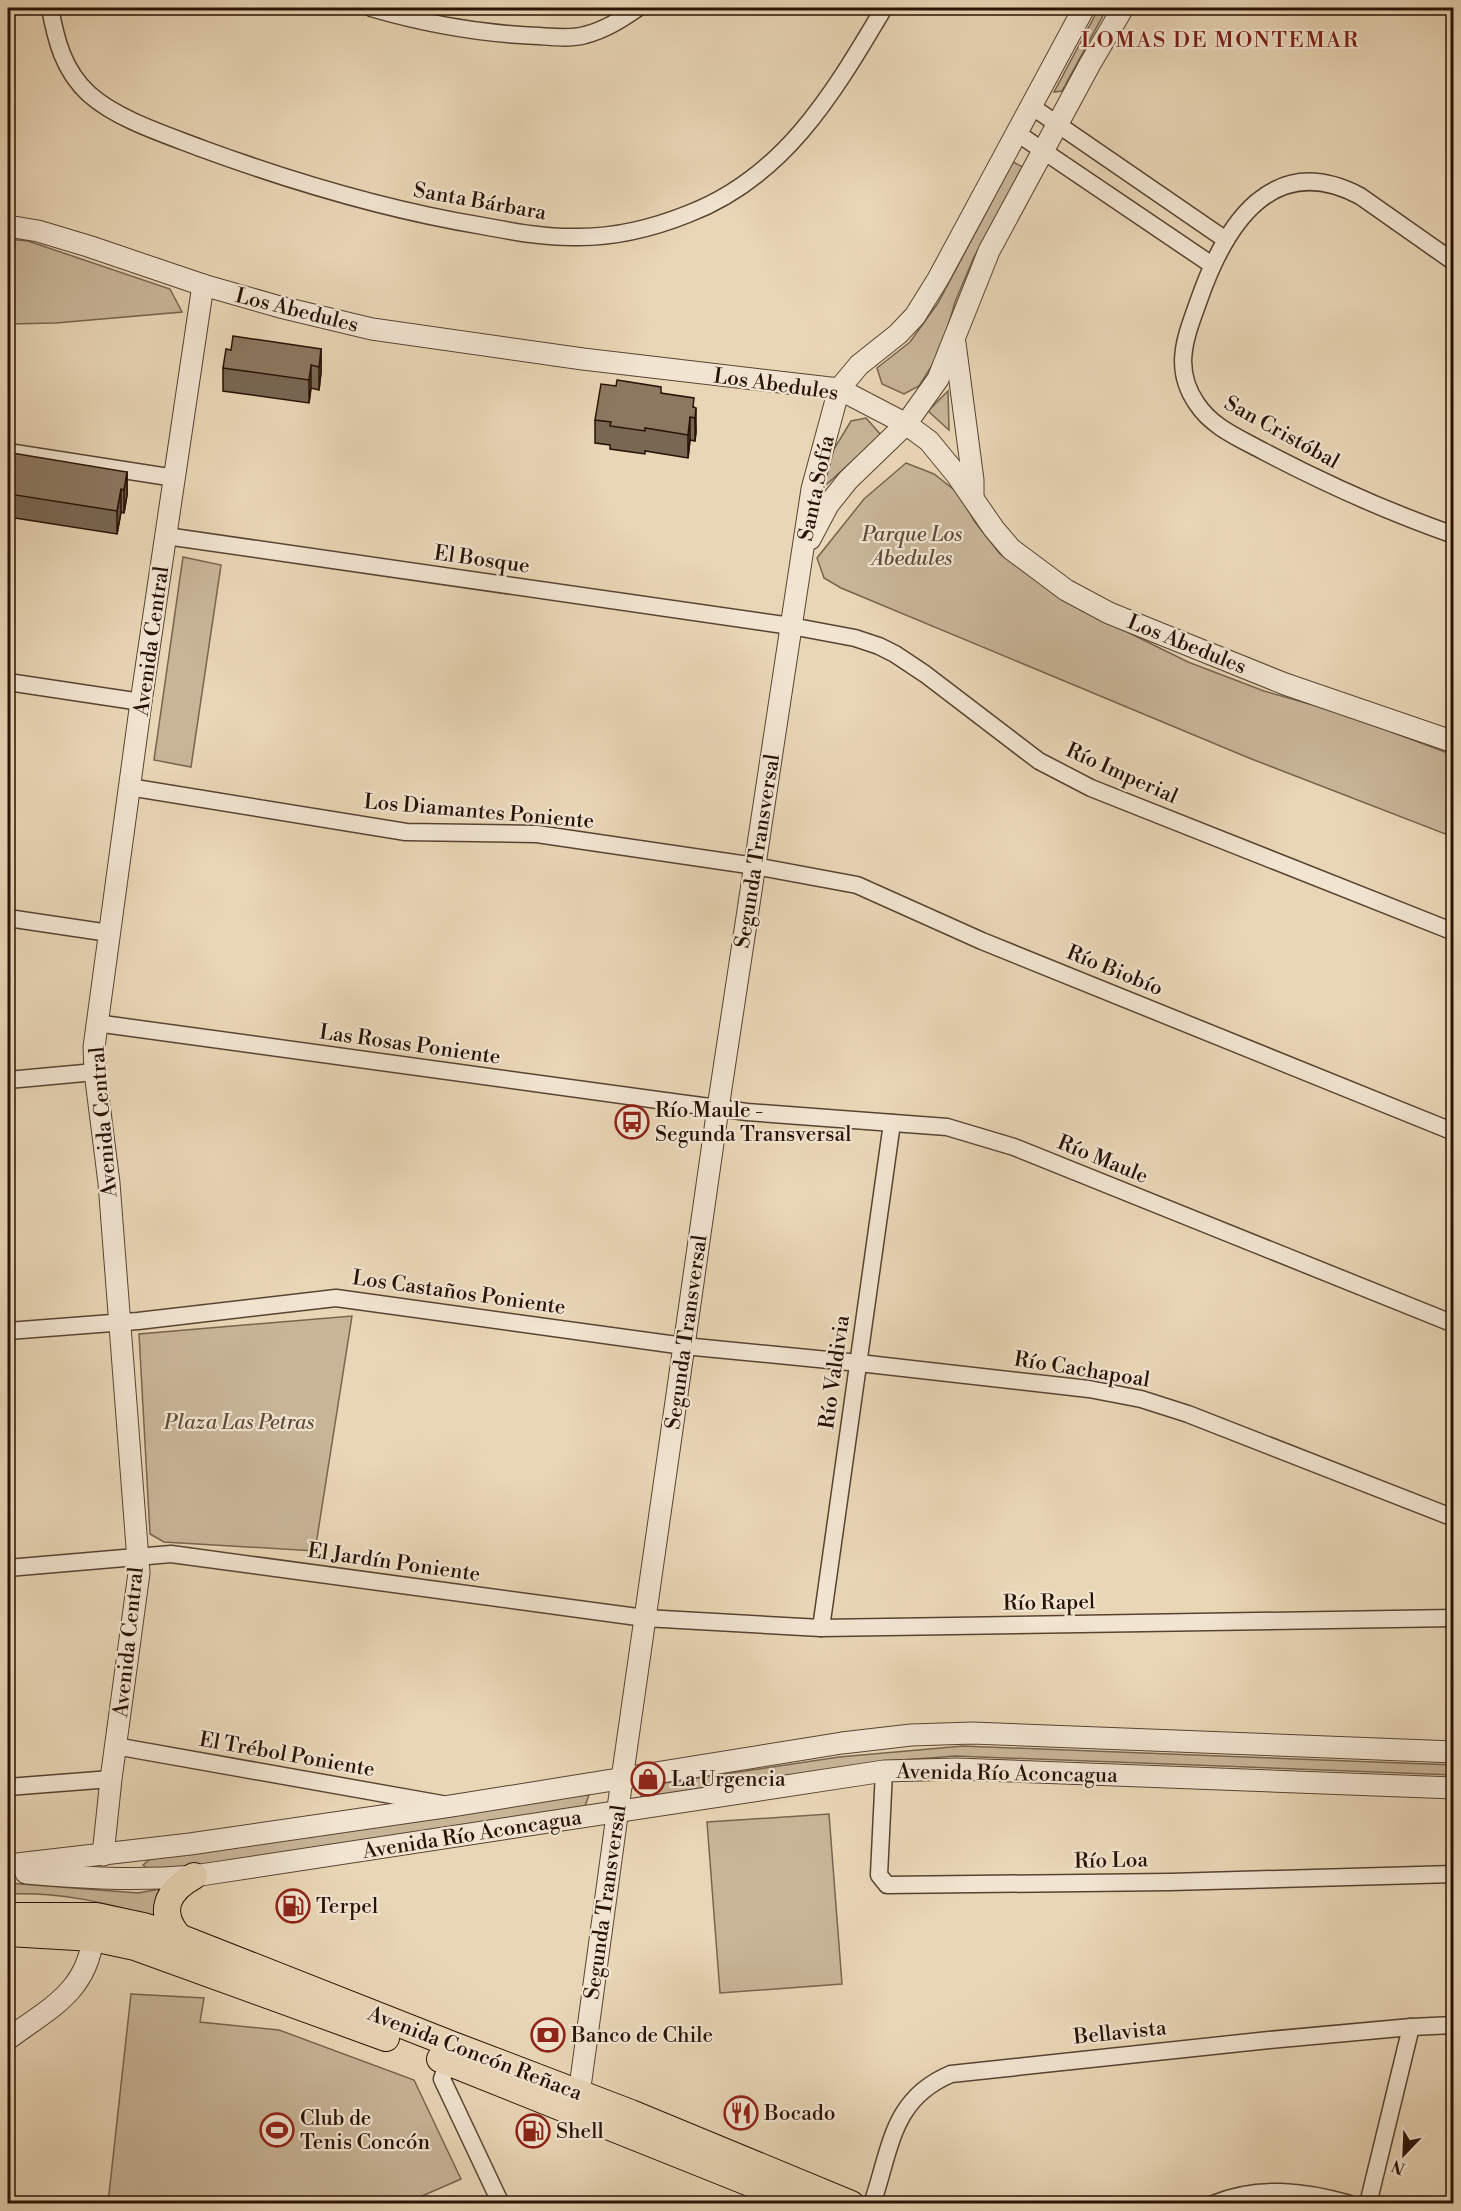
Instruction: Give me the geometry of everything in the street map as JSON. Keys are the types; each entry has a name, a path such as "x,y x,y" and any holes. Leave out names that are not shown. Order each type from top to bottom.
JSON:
{"main road":[{"path":"179,1937 170,1927 166,1908 175,1890 194,1876"},
{"path":"8,1916 94,1927"},
{"name":"Avenida Concón Reñaca","path":"94,1927 142,1926 179,1937 450,2054"},
{"path":"8,1933 94,1927"},
{"name":"Avenida Concón Reñaca","path":"94,1927 167,1957 450,2054 850,2204"},
{"name":"Avenida Concón Reñaca","path":"578,2103 802,2204"}],"street":[{"name":"Santa Bárbara","path":"50,8 61,56 79,84 91,96 119,114 171,137 278,177 332,193 443,219 549,236 578,237 607,236 664,224 718,201 743,185 767,167 809,124 884,8"},
{"path":"371,8 461,28 549,36 590,34 613,24 638,8"},
{"name":"Santa Sofía","path":"802,552 812,489 839,389 859,365 898,334 915,316 938,279 1084,8"},
{"name":"Santa Sofía","path":"802,552 828,505 848,480 906,424 938,379 989,250 1057,123 1124,8"},
{"path":"1031,106 1226,240"},
{"path":"1017,133 1212,265"},
{"name":"San Cristóbal","path":"1454,262 1346,188 1315,182 1283,187 1255,201 1226,240 1212,265 1187,330 1182,360 1189,390 1205,415 1223,429 1313,476 1381,507 1454,535"},
{"name":"Los Abedules","path":"8,226 38,231 88,246 202,285 372,329 583,358 839,389 906,424 929,441 1011,549 1066,590 1109,613 1285,684 1454,742"},
{"name":"Avenida Central","path":"103,1855 115,1746 139,1573 109,1183 95,1072 96,1023 202,285"},
{"path":"954,340 973,480 973,497"},
{"path":"8,452 175,478"},
{"name":"El Bosque","path":"166,536 791,626"},
{"name":"Segunda Transversal","path":"578,2103 617,1812 718,1108 802,552"},
{"name":"Río Imperial","path":"791,626 855,638 895,654 925,674 1039,761 1091,788 1454,932"},
{"path":"8,682 141,702"},
{"name":"Los Diamantes Poniente","path":"129,788 406,832 537,834 755,866"},
{"name":"Río Biobío","path":"755,866 857,885 982,941 1454,1132"},
{"path":"8,918 109,933"},
{"name":"Las Rosas Poniente","path":"96,1023 718,1108"},
{"path":"8,1080 95,1072"},
{"name":"Río Maule","path":"718,1108 947,1127 1014,1147 1454,1324"},
{"name":"Río Valdivia","path":"821,1628 892,1123"},
{"name":"Los Castaños Poniente","path":"8,1331 138,1321 336,1298 684,1346"},
{"name":"Río Cachapoal","path":"684,1346 1089,1389 1141,1399 1188,1414 1454,1518"},
{"name":"El Jardín Poniente","path":"8,1568 171,1554 645,1618"},
{"name":"Río Rapel","path":"645,1618 821,1628 1454,1618"},
{"name":"Avenida Río Aconcagua","path":"8,1865 103,1855 451,1806 842,1743 911,1735 972,1733 1454,1752"},
{"name":"El Trébol Poniente","path":"115,1746 451,1806"},
{"name":"Avenida Río Aconcagua","path":"8,1872 100,1880 194,1876 884,1771 957,1769 1454,1788"},
{"name":"Río Loa","path":"884,1771 879,1875 887,1885 1170,1882 1454,1874"},
{"path":"8,1787 111,1779"},
{"path":"8,2039 72,1990 87,1968 94,1927"},
{"name":"Bellavista","path":"872,2204 897,2124 904,2110 927,2086 951,2074 1269,2040 1454,2025"},
{"path":"1368,2204 1411,2027"},
{"path":"450,2054 442,2079 501,2204"},
{"path":"1214,2204 1240,2195 1278,2191 1319,2195 1350,2204"}],"green space":[{"path":"1099,8 1107,8 1062,91 1054,92"},
{"path":"1013,162 1023,167 974,257 955,302 941,351 919,386 904,394 882,384 877,368 910,342 938,303"},
{"path":"8,239 28,241 170,289 182,312 56,323 8,324"},
{"path":"948,391 949,430 928,411"},
{"path":"866,418 881,435 827,484 821,485 831,454 851,421"},
{"name":"Parque Los Abedules","path":"906,463 934,474 958,493 975,522 1000,554 1054,591 1105,621 1188,662 1264,691 1341,713 1453,755 1453,837 1249,758 841,588 824,578 817,558 864,499"},
{"path":"183,557 221,565 191,767 154,760"},
{"name":"Plaza Las Petras","path":"352,1316 315,1551 164,1542 150,1534 139,1334"},
{"path":"963,1746 1454,1765 1453,1775 955,1756 877,1762 639,1802 644,1786 839,1757"},
{"path":"589,1795 585,1806 187,1870 147,1868 143,1865 154,1856 521,1801"},
{"path":"829,1814 842,1984 720,1993 707,1822"},
{"path":"8,1883 138,1893 160,1889 154,1917 64,1896 8,1894"},
{"name":"Club de Tenis Concón","path":"131,1994 204,1998 200,2022 279,2030 414,2080 461,2179 406,2203 108,2203"}],"building":[{"path":"233,336 321,349 319,367 311,365 309,380 223,368 226,349 231,350"},
{"path":"617,380 661,387 661,393 694,398 695,418 690,417 688,435 645,428 645,431 610,426 611,422 595,420 601,384 616,386"},
{"path":"12,453 127,472 117,511 9,494 12,475 8,474"}],"place":[{"name":"Río Maule - Segunda Transversal","path":"632,1122"},
{"name":"La Urgencia","path":"648,1779"},
{"name":"Terpel","path":"293,1906"},
{"name":"Banco de Chile","path":"548,2035"},
{"name":"Bocado","path":"741,2113"},
{"name":"Club de Tenis Concón","path":"277,2130"},
{"name":"Shell","path":"533,2131"}],"district":[{"name":"LOMAS DE MONTEMAR","path":"1220,39"}]}
